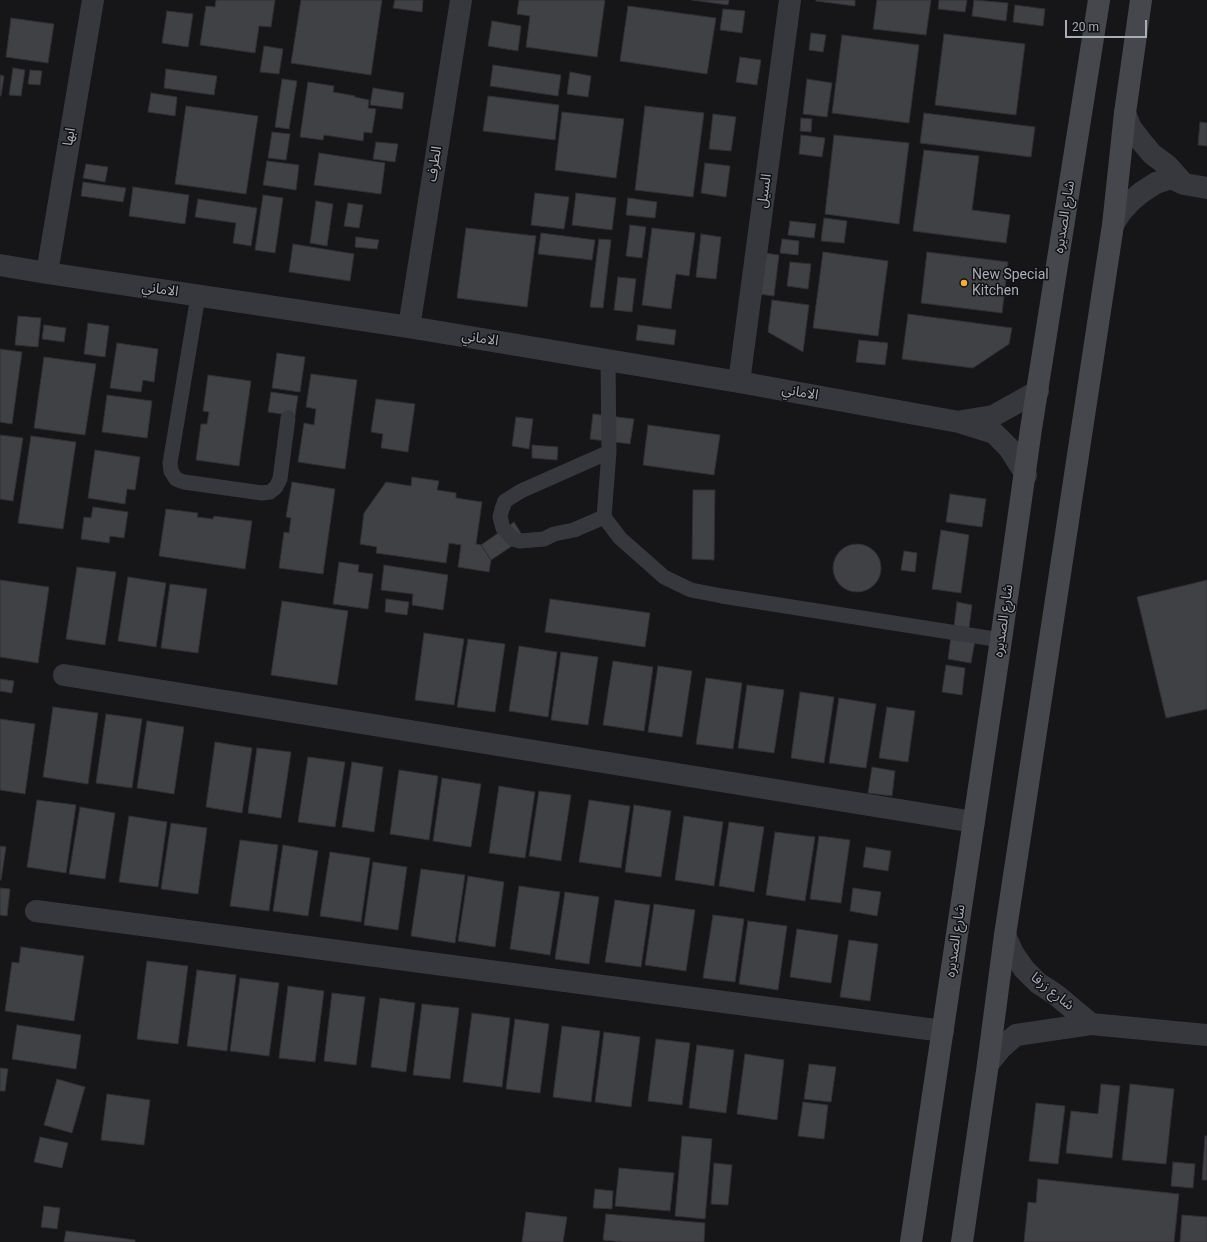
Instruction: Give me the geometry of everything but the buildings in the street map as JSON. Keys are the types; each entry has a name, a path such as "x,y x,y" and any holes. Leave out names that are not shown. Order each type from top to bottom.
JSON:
{"main road":[{"name":"شارع الصديره","path":"912,1242 1038,391 1099,0"},
{"path":"962,1242 1005,935 1113,225 1141,0"}],"street":[{"name":"ابها","path":"47,273 93,0"},
{"name":"الطرف","path":"409,327 461,0"},
{"name":"السيل","path":"739,382 790,0"},
{"path":"1126,113 1132,128 1141,141 1152,154 1168,166 1184,184"},
{"path":"1113,225 1121,212 1131,201 1156,183 1171,178 1184,184 1207,188"},
{"name":"الاماني","path":"0,265 409,327 739,382 959,422 994,433 1009,448 1026,475"},
{"name":"الاماني","path":"959,422 993,416 1038,391"},
{"path":"64,676 974,822"},
{"path":"36,911 943,1031"},
{"name":"شارع زرقا","path":"1005,935 1013,953 1024,969 1038,983 1055,994 1091,1024"},
{"name":"شارع زرقا","path":"988,1064 1001,1048 1016,1035 1091,1024 1207,1034"}],"lane":[{"path":"198,296 170,463 171,472 176,479 184,482 262,493 270,492 276,487 280,479 288,418"},
{"path":"608,360 609,452 604,517 620,538 664,577 691,590 1001,640"},
{"path":"604,517 574,530 554,534 544,539 520,541 513,539 503,528 500,517 505,501 521,491 609,452"}],"place":[{"name":"New Special Kitchen","path":"964,283"}]}
